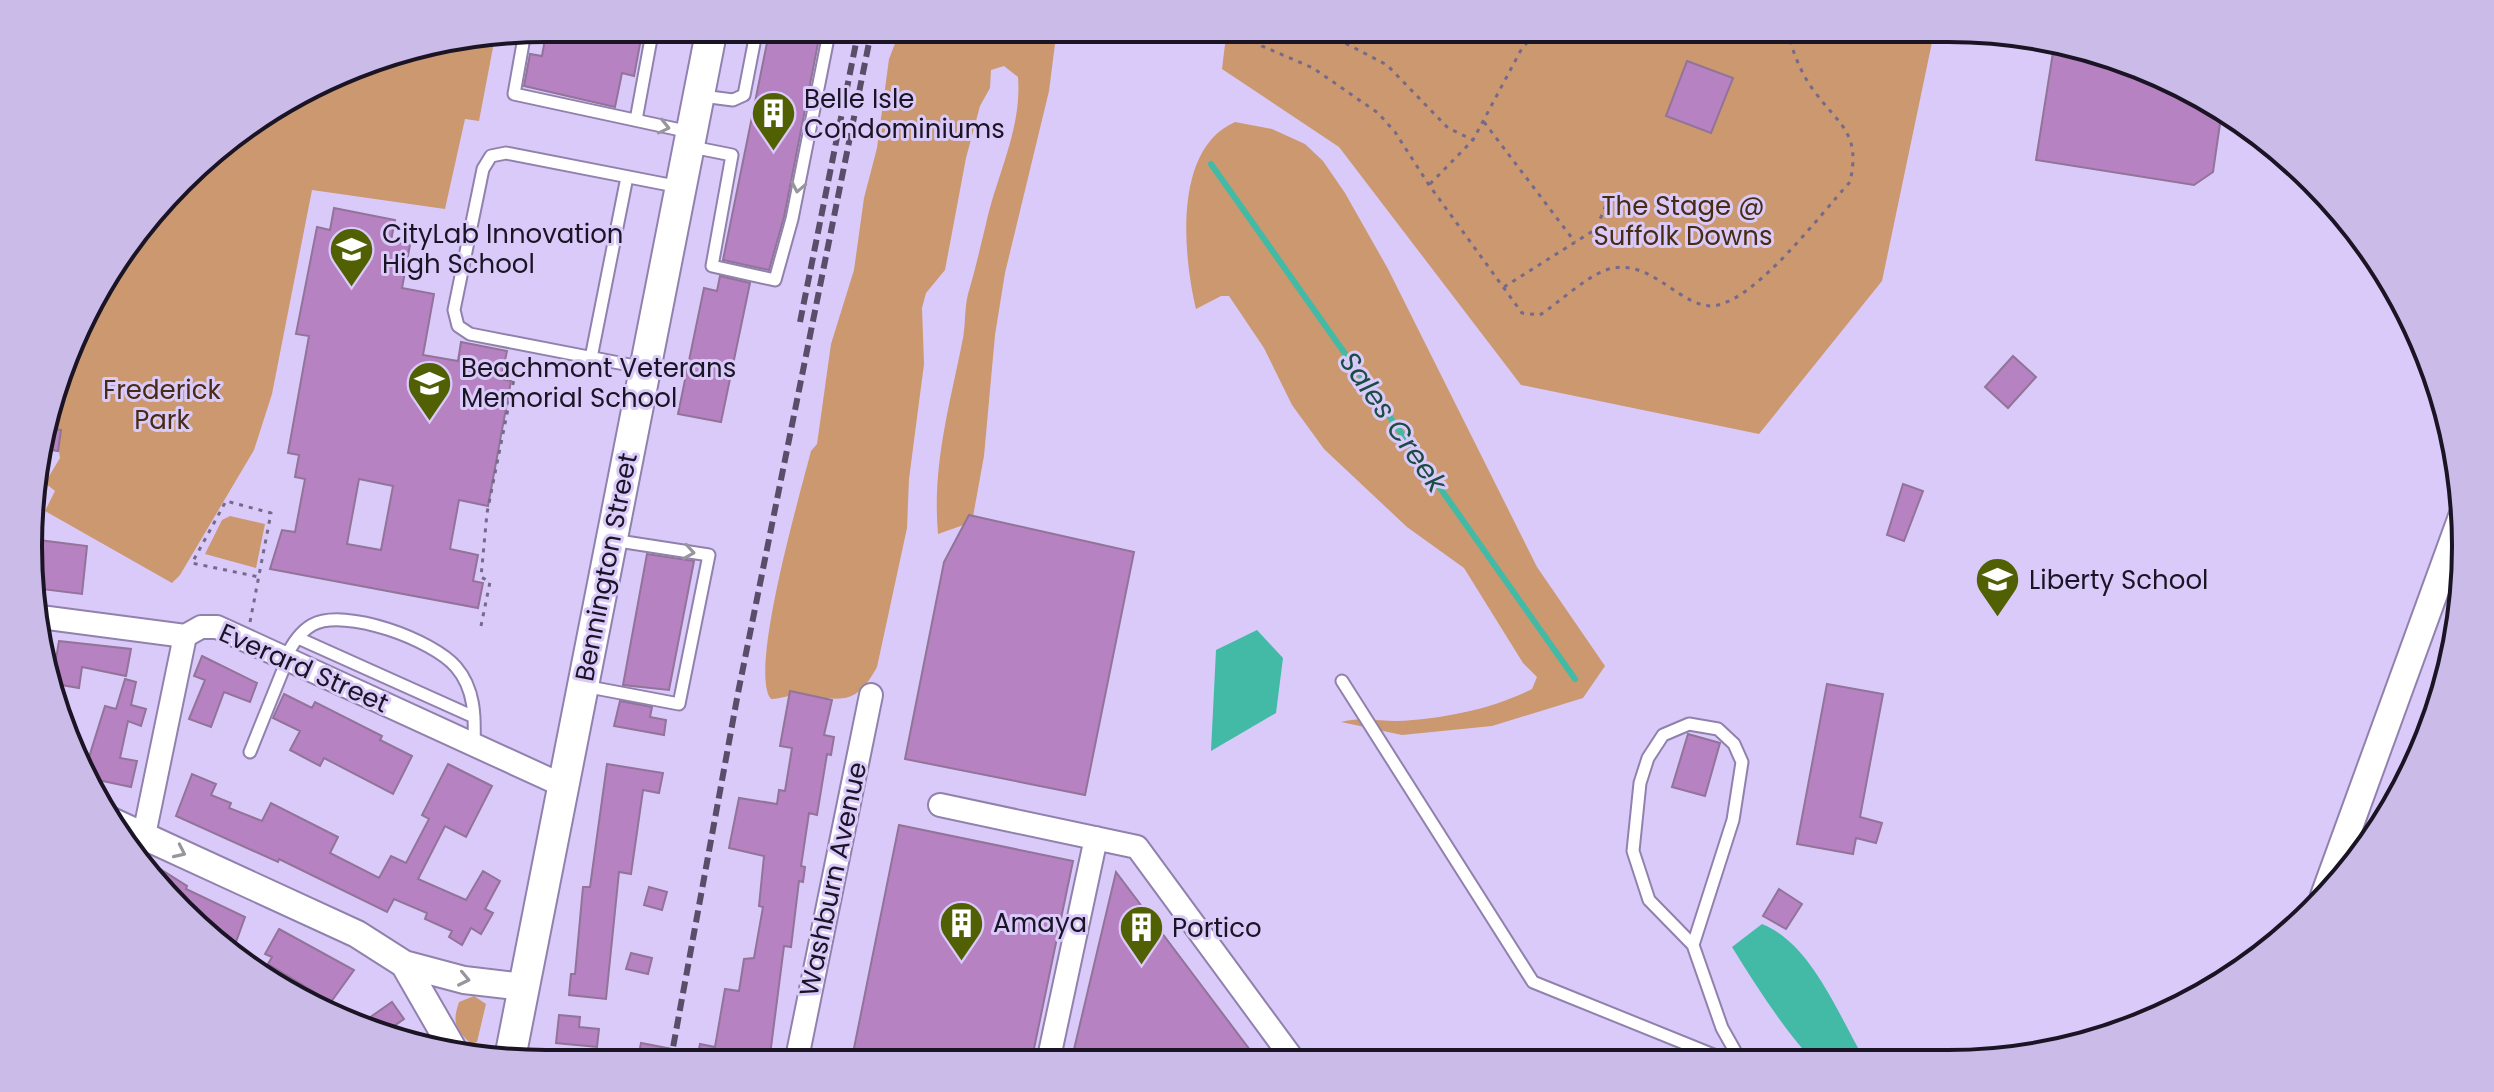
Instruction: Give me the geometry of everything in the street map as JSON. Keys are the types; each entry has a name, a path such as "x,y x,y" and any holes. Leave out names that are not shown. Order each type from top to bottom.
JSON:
{"main road":[{"name":"Bennington Street","path":"512,1049 709,42"}],"street":[{"path":"2333,871 2452,544"},
{"name":"Everard Street","path":"47,618 185,636 195,629 212,626 564,786"},
{"path":"144,835 185,636"},
{"name":"Washburn Avenue","path":"799,1050 871,695"},
{"path":"940,805 1137,847 1286,1050"},
{"path":"129,828 357,934 404,964 464,980 524,987"},
{"path":"1051,1050 1096,838"},
{"path":"404,964 448,1040"}],"lane":[{"path":"636,120 650,42"},
{"path":"699,95 733,100 744,95 754,42"},
{"path":"523,43 514,94 636,120 732,155 712,266 775,280 792,219 827,42"},
{"path":"645,368 467,333 458,326 454,310 483,169 491,156 506,153 681,187"},
{"path":"591,358 627,177"},
{"path":"583,686 679,704 709,555 612,540"},
{"path":"250,752 286,659 298,638 312,626 327,621 348,621 422,642 456,667 470,695 474,745"},
{"path":"298,638 474,717"},
{"path":"1342,681 1533,982 1701,1050"},
{"path":"1693,945 1733,820 1742,762 1734,744 1718,729 1689,724 1663,735 1648,758 1640,783 1633,851 1649,900 1693,945 1722,1028 1734,1050"}],"path":[{"path":"1260,42 1262,46 1313,68 1378,113 1395,132 1429,185 1522,313 1540,315 1606,270 1630,268 1663,280 1698,304 1714,307 1752,288 1850,182 1855,162 1854,142 1803,73 1792,42"},
{"path":"1343,42 1387,65 1448,128 1473,140"},
{"path":"1429,185 1473,140 1501,85 1530,42"},
{"path":"1484,122 1575,242"},
{"path":"1504,287 1596,229 1611,193"},
{"path":"481,626 490,582 481,577 487,513 514,379"},
{"path":"250,625 259,577 271,513 226,501 192,563 259,577"}],"green space":[{"path":"896,42 1055,42 1049,91 1005,273 995,335 984,456 972,522 938,534 937,485 968,294 1016,115 1018,77 1004,66 991,70 990,88 980,106 966,158 945,270 926,293 922,308 924,364 909,479 907,528 877,667 862,689 847,698 799,695 771,699 766,682 766,654 771,619 797,503 811,451 817,444 831,344 854,270 864,198 877,148 889,59"},
{"name":"The Stage @ Suffolk Downs","path":"1225,42 1932,42 1882,281 1759,434 1521,385 1339,147 1222,69"},
{"name":"Frederick Park","path":"494,45 479,121 465,119 445,209 312,190 272,394 254,450 180,575 172,583 45,511 55,491 46,482 60,458 56,431 59,416 80,353 94,323 146,239 214,167 266,127 353,80 416,59"},
{"path":"1235,122 1272,129 1305,144 1323,161 1345,193 1388,269 1537,567 1605,666 1583,698 1492,726 1402,735 1341,722 1362,719 1414,720 1466,712 1532,689 1537,677 1523,663 1464,568 1407,527 1324,449 1292,405 1264,348 1229,296 1221,296 1196,309 1186,233 1192,179 1201,155 1215,136"},
{"path":"230,516 265,524 256,568 205,554 222,520"},
{"path":"474,996 486,1004 477,1042 471,1044 458,1029 456,1015 459,1002"}],"shaded area":[{"path":"1257,630 1283,658 1276,713 1211,751 1216,650"},
{"path":"1762,924 1780,934 1809,964 1860,1050 1804,1050 1732,947"}],"building":[{"path":"544,42 640,42 634,76 622,73 615,107 524,86 530,54 542,56"},
{"name":"Belle Isle Condominiums","path":"767,42 818,42 784,217 769,270 723,260"},
{"path":"2053,53 2141,80 2220,122 2213,172 2194,185 2036,160"},
{"path":"1687,61 1733,78 1711,133 1666,116"},
{"path":"334,208 395,220 391,241 410,245 402,288 434,294 423,355 458,361 461,342 507,351 501,379 511,381 488,506 459,500 450,549 478,555 473,581 483,583 478,608 270,569 282,530 295,532 305,479 295,477 299,455 288,453 309,336 296,334 317,227 330,230","holes":["359,479 393,486 381,550 347,544"]},
{"path":"720,276 750,283 721,422 678,414 704,288 717,291"},
{"path":"2013,356 2036,377 2008,408 1985,387"},
{"path":"56,429 61,430 58,451 52,450"},
{"path":"1903,484 1923,491 1904,541 1887,535"},
{"path":"969,515 1134,552 1085,795 905,759 944,562"},
{"path":"42,540 87,546 82,594 44,589"},
{"path":"647,554 694,561 669,690 623,685"},
{"path":"59,641 131,649 126,676 82,667 79,688 62,685 56,661"},
{"path":"202,656 257,683 250,702 224,692 211,727 189,719 205,680 194,676"},
{"path":"125,679 136,682 131,705 146,709 141,726 128,721 120,758 137,761 131,787 100,781 89,758 105,706 116,709"},
{"path":"1827,684 1883,694 1860,817 1882,823 1876,843 1856,838 1853,854 1797,844"},
{"path":"790,691 832,700 824,735 834,737 831,755 827,754 817,815 809,813 801,866 805,867 803,882 799,881 791,947 784,946 771,1050 699,1050 700,1044 715,1047 725,989 739,991 744,959 754,958 763,907 759,906 764,856 729,848 739,798 777,804 779,790 785,791 792,748 780,746"},
{"path":"284,694 312,708 315,702 382,736 380,740 412,756 393,794 324,758 320,766 290,750 300,731 273,718"},
{"path":"620,701 652,707 650,717 666,720 664,735 614,726"},
{"path":"1688,734 1720,743 1705,796 1672,787"},
{"path":"448,764 492,786 466,837 445,826 418,879 466,900 483,871 500,881 485,909 493,913 481,934 471,928 462,945 449,937 452,931 425,919 427,913 394,899 387,912 279,859 278,862 176,816 192,774 216,784 211,795 231,803 229,808 262,821 271,803 338,837 330,853 379,878 391,856 406,863 429,819 422,815"},
{"path":"607,764 663,773 659,793 643,790 631,874 619,872 606,999 569,995 571,974 575,974 583,887 590,887"},
{"name":"Amaya","path":"899,825 1073,861 1034,1050 854,1050"},
{"path":"159,868 187,886 186,889 245,917 236,942 214,925"},
{"name":"Portico","path":"1116,872 1250,1050 1074,1050"},
{"path":"649,887 667,892 662,910 644,905"},
{"path":"1779,889 1802,904 1786,929 1763,916"},
{"path":"279,929 354,970 331,1002 268,964 272,957 265,954"},
{"path":"631,953 652,958 648,974 626,969"},
{"path":"392,1002 404,1019 394,1026 369,1018"},
{"path":"559,1015 580,1017 579,1027 599,1029 597,1047 556,1043"},
{"path":"641,1043 677,1050 640,1050"}],"waterway":[{"name":"Sales Creek","path":"1211,164 1575,679"}],"railway":[{"path":"800,322 856,42"},
{"path":"673,1050 738,693 869,42"}],"place":[{"name":"Belle Isle Condominiums","path":"773,153"},
{"name":"CityLab Innovation High School","path":"351,288"},
{"name":"Beachmont Veterans Memorial School","path":"430,422"},
{"name":"Liberty School","path":"1998,619"},
{"name":"Amaya","path":"962,962"},
{"name":"Portico","path":"1141,967"}]}
